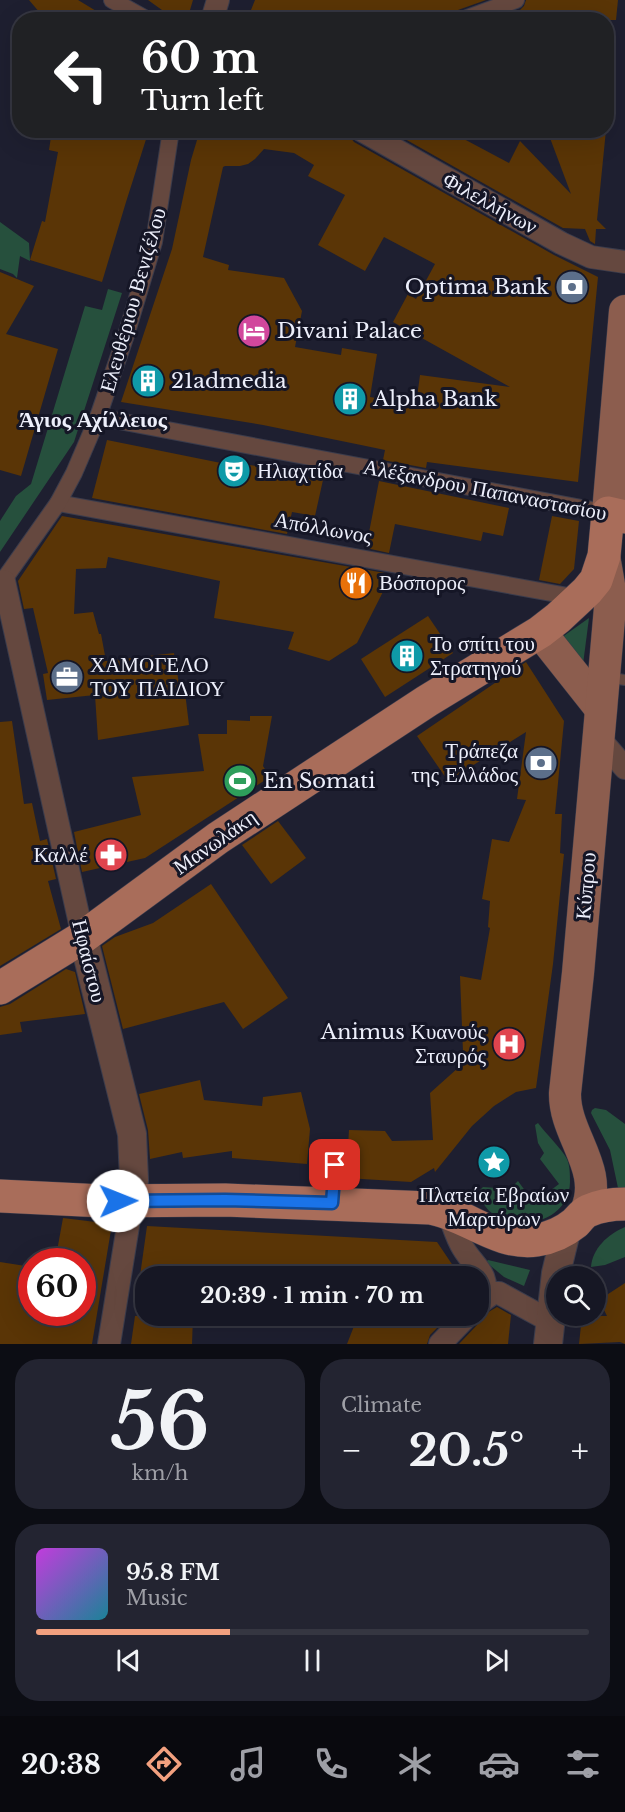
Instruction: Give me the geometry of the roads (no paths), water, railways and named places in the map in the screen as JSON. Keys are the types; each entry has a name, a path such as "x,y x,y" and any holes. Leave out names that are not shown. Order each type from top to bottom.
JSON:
{"main road":[{"name":"Κύπρου","path":"579,598 596,580 616,515 625,311"},
{"name":"Κύπρου","path":"577,1220 591,1193 589,1170 571,1126 565,1099 600,723 614,678 611,596 604,556"},
{"name":"Μανωλάκη","path":"0,988 82,937 218,838 427,701 540,632 579,598"},
{"path":"540,632 600,723"},
{"path":"0,1196 132,1201 216,1200 332,1203 430,1208 448,1212 511,1240 548,1238 602,1207 625,1204"}],"street":[{"path":"112,0 134,12"},
{"path":"484,12 516,0"},
{"name":"Ελευθέριου Βενιζέλου","path":"2,583 58,503 74,473 98,417 154,242 170,138"},
{"name":"Φιλελλήνων","path":"375,138 561,243 591,257 625,262"},
{"name":"Αλέξανδρου Παπαναστασίου","path":"98,417 616,515"},
{"name":"Απόλλωνος","path":"58,503 579,598"},
{"name":"Ηφαίστου","path":"2,583 82,937 132,1134 134,1180 132,1201 110,1344"},
{"path":"600,723 625,768"},
{"path":"448,1212 462,1247 477,1266"},
{"name":"Κύπρου","path":"549,1333 556,1273 577,1220"},
{"path":"489,1296 499,1293 549,1333"},
{"path":"440,1344 457,1326"}],"lane":[{"path":"332,1203 335,1165"}],"place":[{"name":"Optima Bank","path":"572,287"},
{"name":"Divani Palace","path":"254,331"},
{"name":"21admedia","path":"148,381"},
{"name":"Alpha Bank","path":"350,399"},
{"name":"Ηλιαχτίδα","path":"234,471"},
{"name":"Βόσπορος","path":"356,583"},
{"name":"Το σπίτι του Στρατηγού","path":"407,656"},
{"name":"ΧΑΜΟΓΕΛΟ ΤΟΥ ΠΑΙΔΙΟΥ","path":"67,677"},
{"name":"Τράπεζα της Ελλάδος","path":"541,763"},
{"name":"En Somati","path":"240,781"},
{"name":"Καλλέ","path":"111,855"},
{"name":"Animus Κυανούς Σταυρός","path":"509,1044"},
{"name":"Πλατεία Εβραίων Μαρτύρων","path":"494,1162"}],"district":[{"name":"Άγιος Αχίλλειος","path":"93,419"}]}
